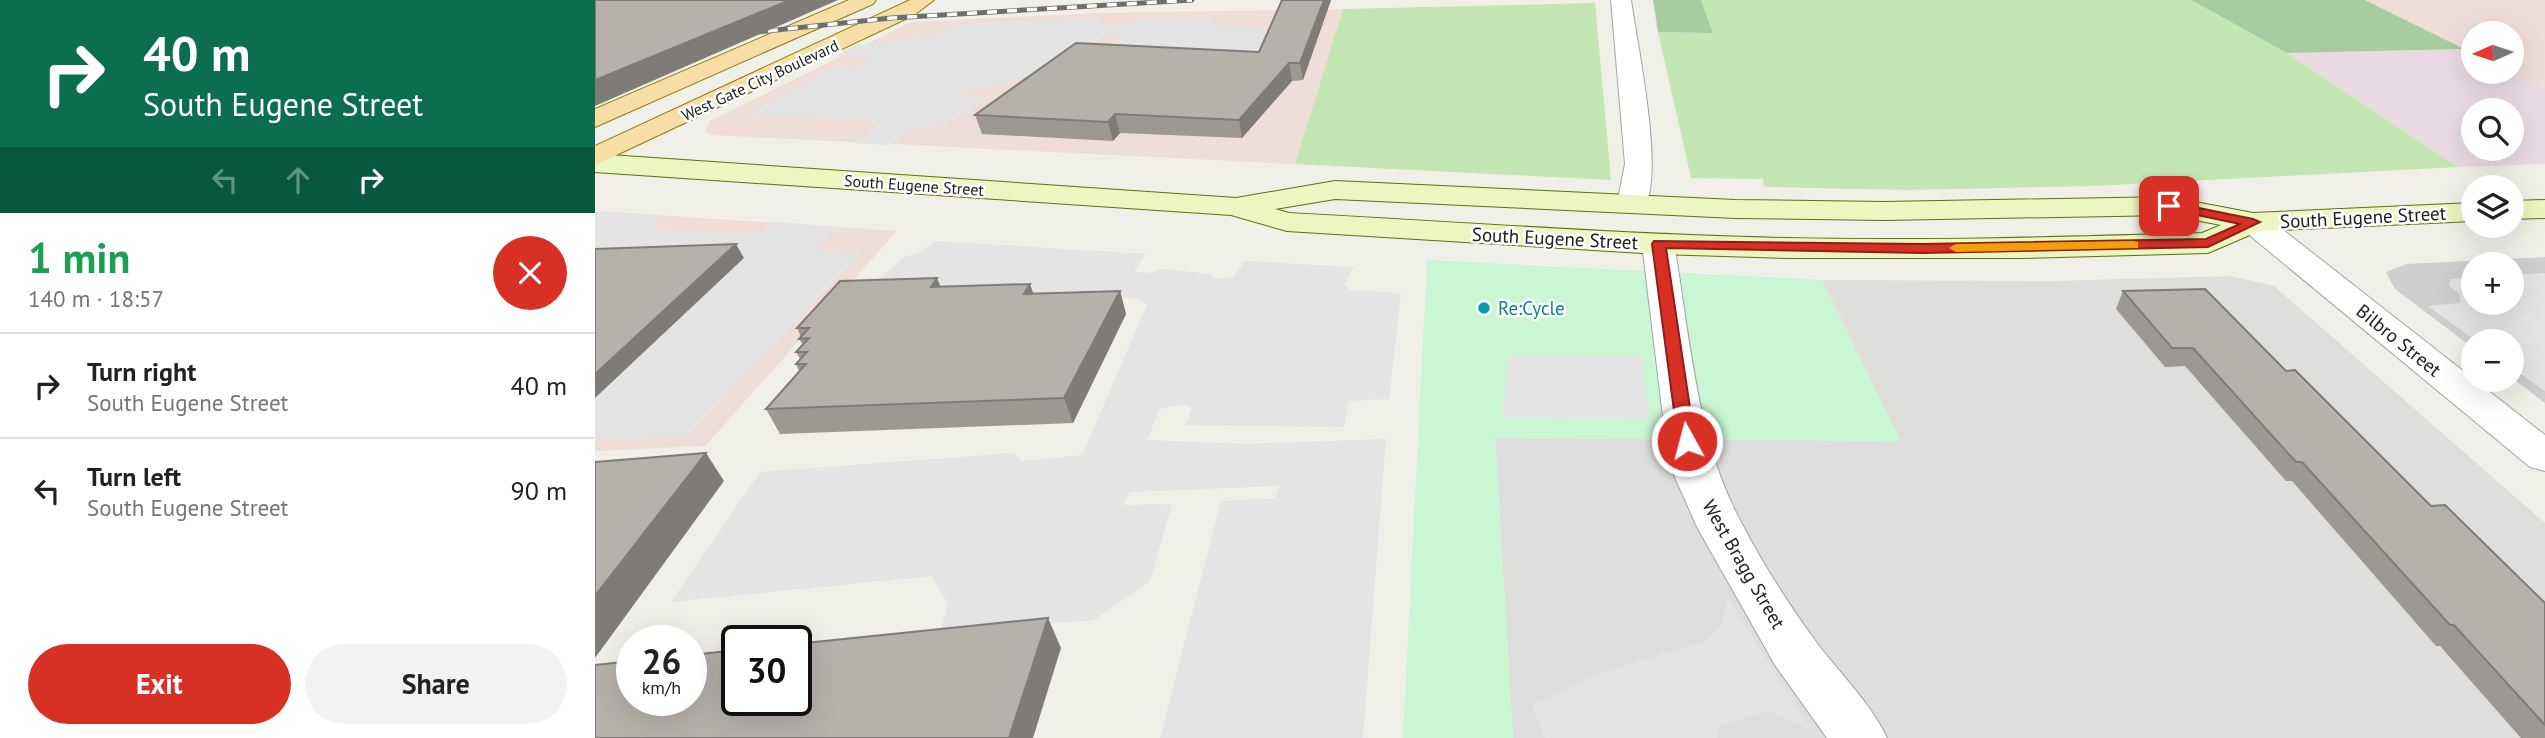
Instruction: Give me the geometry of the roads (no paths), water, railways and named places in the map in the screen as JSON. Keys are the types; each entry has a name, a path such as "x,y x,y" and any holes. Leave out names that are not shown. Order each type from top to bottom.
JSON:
{"main road":[{"name":"West Gate City Boulevard","path":"595,119 866,0"},
{"name":"West Gate City Boulevard","path":"595,157 899,15 924,0"},
{"name":"South Eugene Street","path":"595,163 1233,206 1287,222 1658,244 1939,248 2208,243 2253,222"},
{"name":"South Eugene Street","path":"1233,206 1335,190 1632,204 1884,211 2169,206 2253,222 2461,213"},
{"path":"2524,210 2545,209"}],"street":[{"path":"1621,0 1639,164 1632,204"},
{"name":"Bilbro Street","path":"2253,222 2545,457"},
{"name":"West Bragg Street","path":"1658,244 1687,441 1696,475 1720,527 1794,650 1859,738"}],"railway":[{"path":"748,33 891,18 1192,0"}],"place":[{"name":"Re:Cycle","path":"1484,308"}]}
